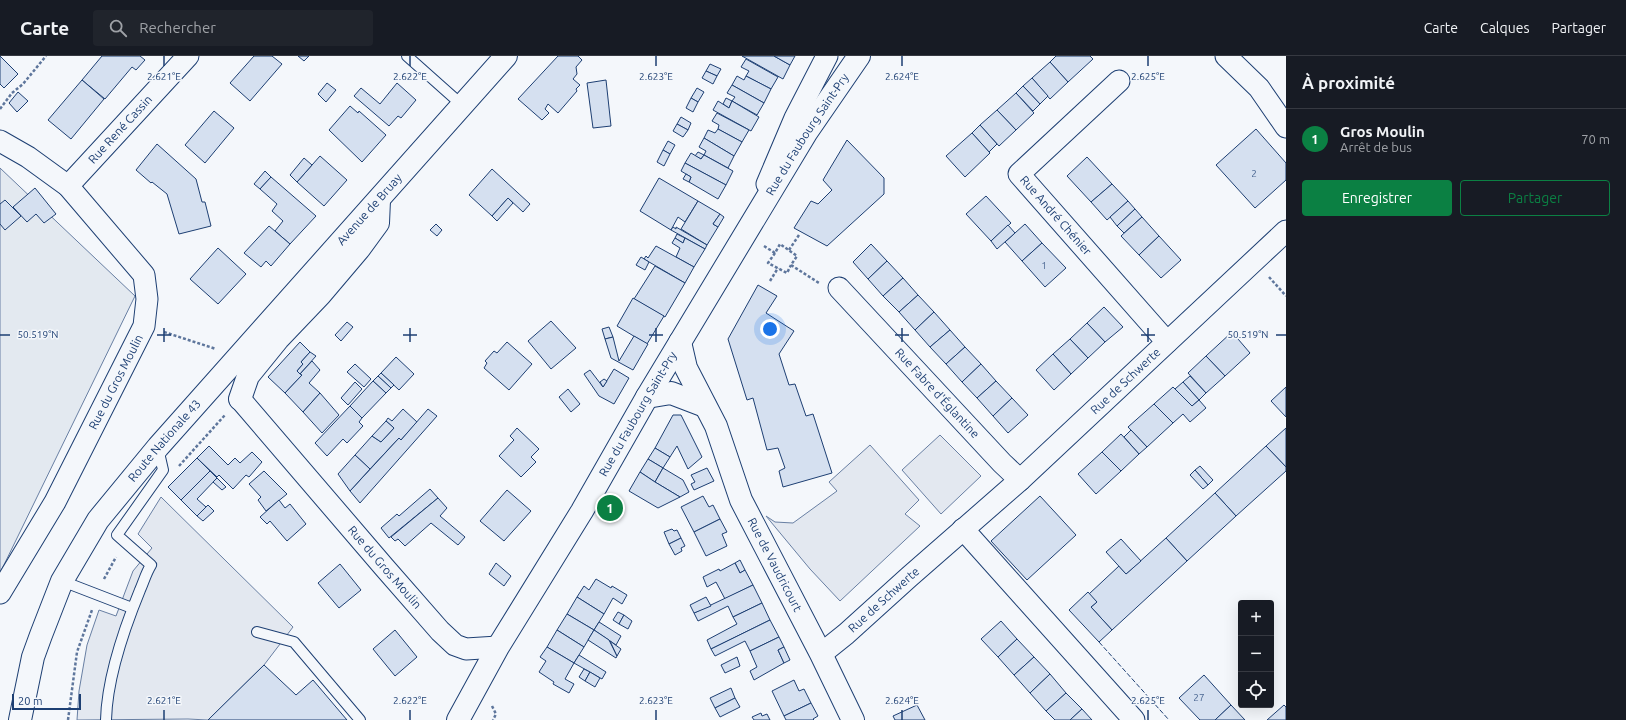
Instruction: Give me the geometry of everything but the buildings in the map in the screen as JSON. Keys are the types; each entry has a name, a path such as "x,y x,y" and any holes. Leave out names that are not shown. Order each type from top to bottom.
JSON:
{"main road":[{"name":"Avenue de Bruay","path":"233,362 506,56"},
{"name":"Rue du Faubourg Saint-Pry","path":"458,720 498,647 582,511 647,397 745,234 806,133 859,56"},
{"path":"240,400 248,376 278,339 320,295 359,249 378,223 379,199"},
{"name":"Rue de Vaudricourt","path":"680,342 686,368 716,426 741,500 821,654 853,720"},
{"name":"Route Nationale 43","path":"20,720 33,657 62,581 98,520 158,447 233,362"},
{"path":"647,397 671,393 705,406"}],"street":[{"name":"Rue René Cassin","path":"68,186 188,56"},
{"name":"Rue du Faubourg Saint-Pry","path":"745,234 796,118 827,56"},
{"path":"1226,56 1259,88 1286,127"},
{"name":"Rue André Chénier","path":"1119,81 1019,174 1167,342"},
{"name":"Rue du Gros Moulin","path":"0,141 28,157 68,186 144,274 147,299 144,326 55,502 0,594"},
{"name":"Rue de Schwerte","path":"821,654 846,634 1020,480 1286,231"},
{"name":"Rue Fabre d'Églantine","path":"838,288 1002,464 1020,480"},
{"name":"Rue du Gros Moulin","path":"240,400 454,646 460,649 498,647"},
{"path":"963,529 1134,720"}],"lane":[{"path":"407,56 462,105"},
{"path":"106,720 112,679 119,649 132,608 151,565 117,535 163,470 158,447"},
{"path":"62,581 132,608"},
{"path":"257,632 294,642 360,720"}],"path":[{"path":"0,109 12,93 23,84 46,56"},
{"path":"745,234 775,253"},
{"path":"789,250 799,235"},
{"path":"780,244 797,256 787,273 768,263 775,253 780,244"},
{"path":"791,265 819,283 838,288"},
{"path":"770,281 778,268"},
{"path":"186,340 216,349"}],"shaded area":[{"path":"0,168 135,296 0,573"},
{"path":"940,435 981,476 941,514 902,470"},
{"path":"870,445 919,500 905,514 920,526 840,601 810,569 766,516 775,522 793,523 837,491 829,482"},
{"path":"161,497 293,627 264,665 208,720 77,720 79,691 87,645 99,610 116,616 133,571 152,548 138,534"}],"fence":[{"path":"1099,642 1169,720"}],"place":[{"name":"Gros Moulin","path":"610,508"}]}
